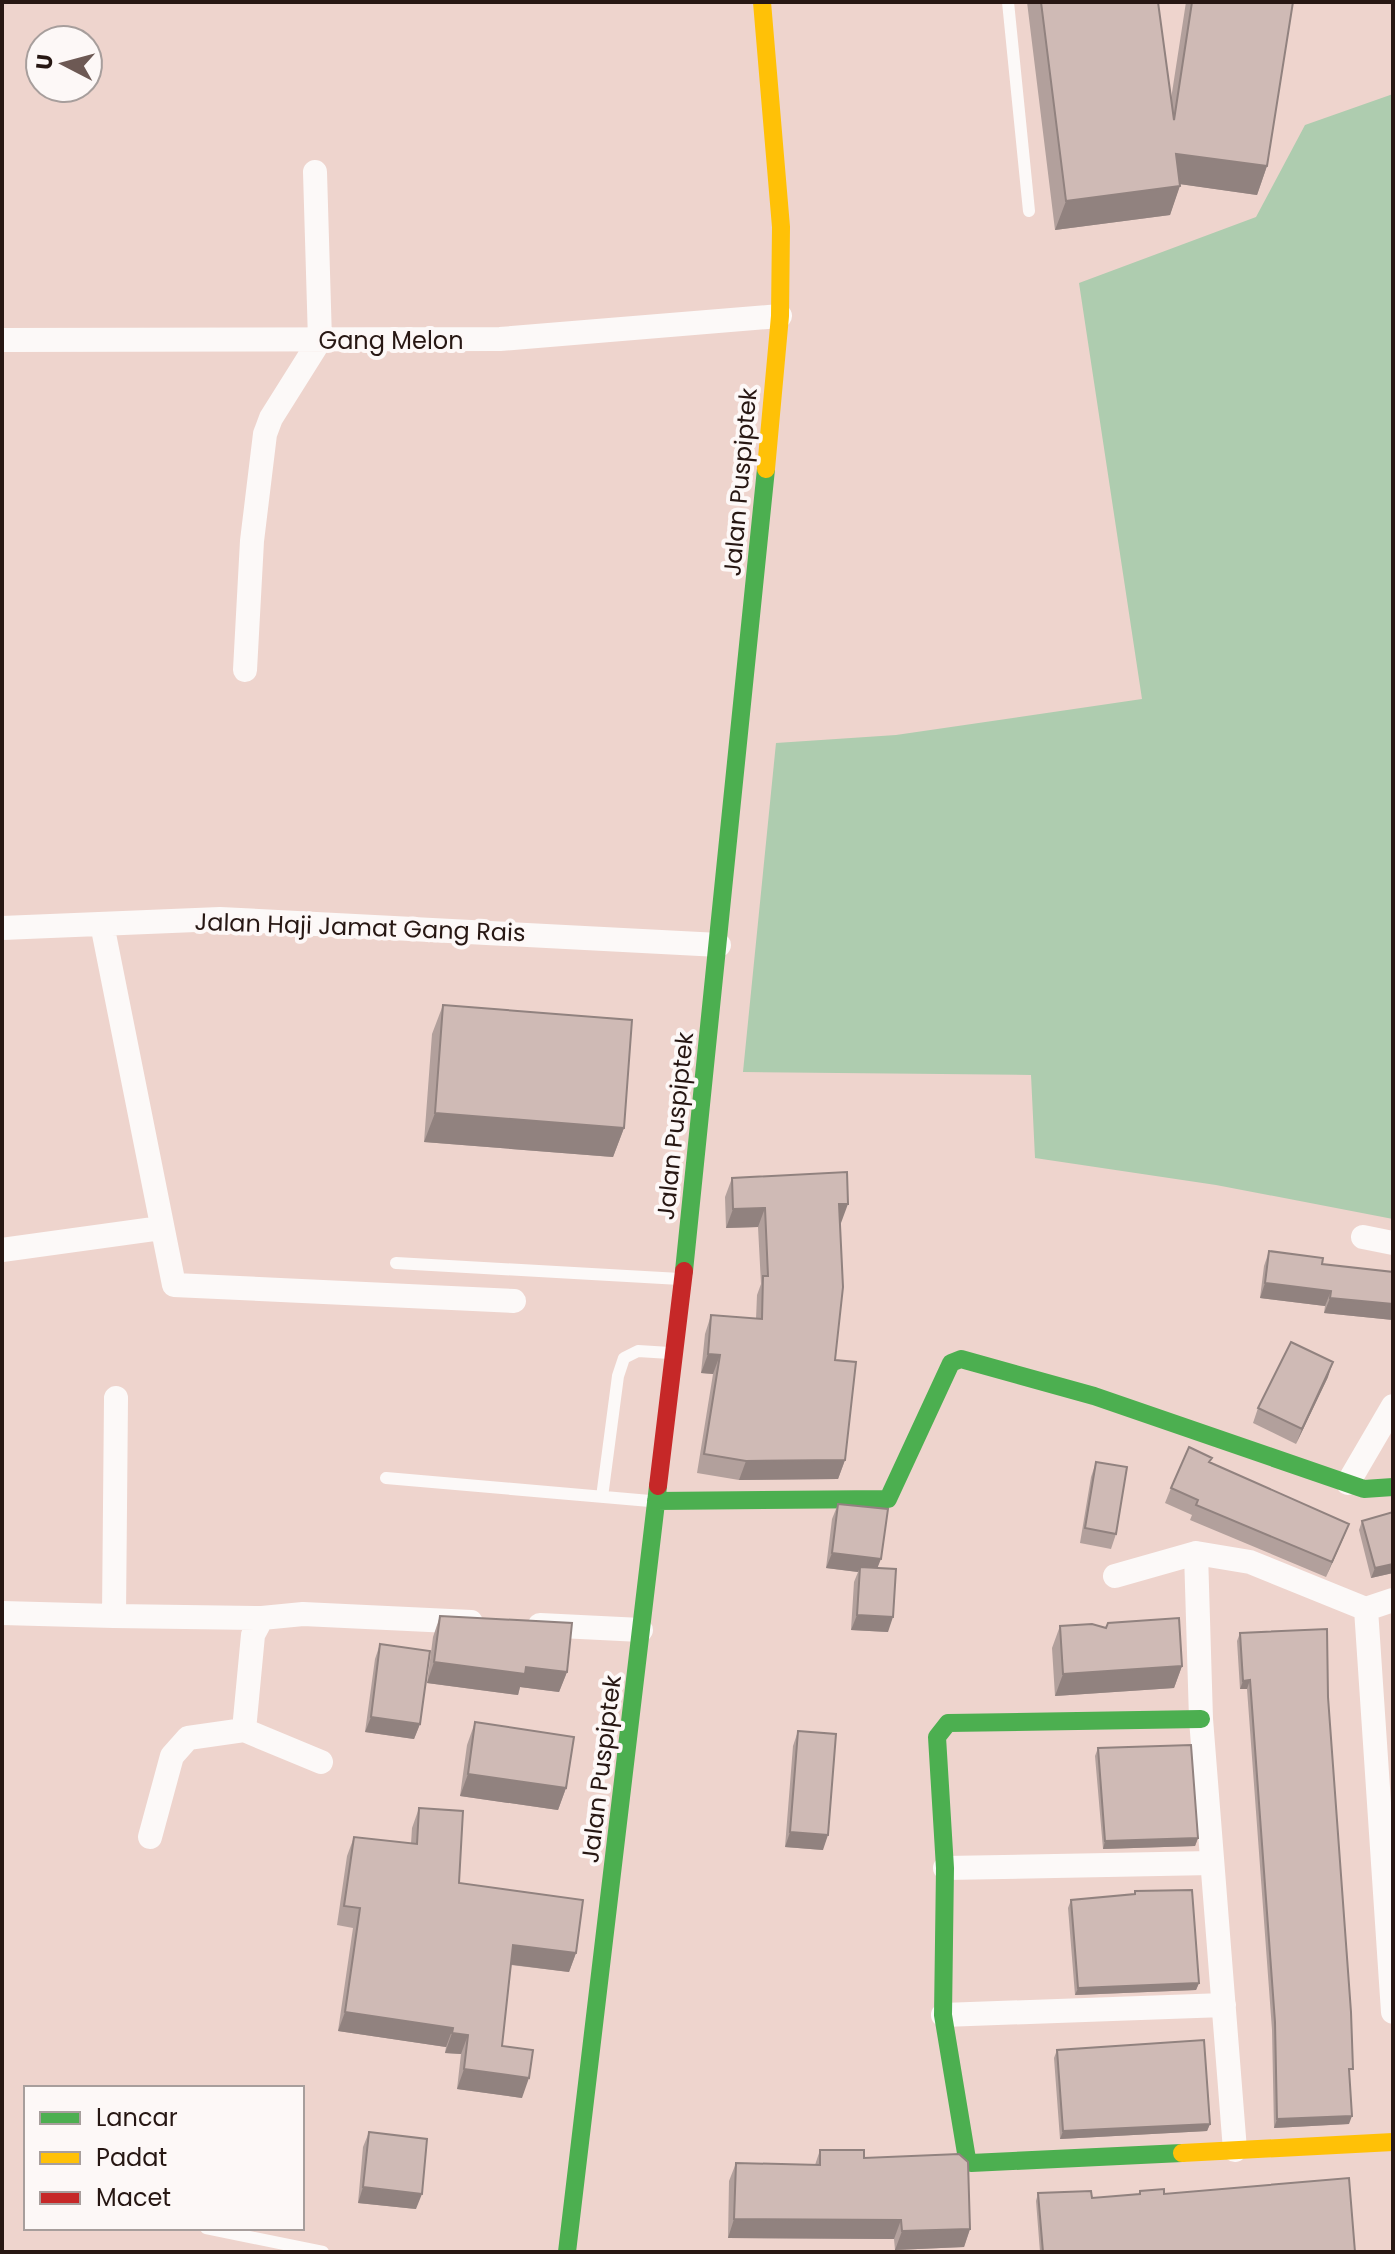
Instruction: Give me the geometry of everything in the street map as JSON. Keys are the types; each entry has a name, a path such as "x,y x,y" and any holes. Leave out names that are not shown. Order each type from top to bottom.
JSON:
{"main road":[{"name":"Jalan Puspiptek","path":"567,2252 683,1279 780,316 781,227 762,2"},
{"path":"656,1501 888,1499 951,1363 961,1359 1094,1396 1364,1489 1393,1487"},
{"path":"1201,1719 948,1723 937,1737 945,1868 943,2015 967,2159 971,2163 1393,2142"}],"street":[{"path":"245,670 252,541 265,434 271,418 320,340 315,172"},
{"name":"Gang Melon","path":"2,340 500,339 780,316"},
{"name":"Jalan Haji Jamat Gang Rais","path":"2,928 220,919 719,945"},
{"path":"102,924 172,1282 178,1287 514,1301"},
{"path":"2,1250 161,1228"},
{"path":"1363,1237 1393,1243"},
{"path":"114,1616 116,1398"},
{"path":"1348,1483 1393,1406"},
{"path":"1115,1576 1196,1553 1250,1562 1366,1609 1393,1600"},
{"path":"1196,1553 1201,1719 1235,2150"},
{"path":"1366,1609 1393,2012"},
{"path":"2,1613 262,1618 294,1614 488,1623"},
{"path":"244,1730 253,1635 262,1618"},
{"path":"518,1624 641,1630"},
{"path":"150,1837 172,1756 188,1738 244,1730 321,1762"},
{"path":"945,1868 1212,1863"},
{"path":"943,2015 1224,2005"}],"lane":[{"path":"1008,2 1029,211"},
{"path":"396,1263 683,1279"},
{"path":"602,1497 618,1376 624,1358 638,1351 674,1353"},
{"path":"386,1478 656,1501"},
{"path":"216,2230 323,2252"}],"green space":[{"path":"1393,94 1393,1219 1216,1185 1035,1158 1031,1075 743,1072 776,743 896,735 1142,699 1079,283 1256,217 1305,125"}],"building":[{"path":"1041,2 1158,2 1174,120 1192,2 1293,2 1267,166 1176,154 1180,186 1066,201"},
{"path":"443,1005 632,1020 624,1128 435,1113"},
{"path":"847,1172 848,1204 839,1204 843,1287 835,1360 856,1362 845,1460 746,1461 704,1454 720,1355 708,1354 711,1315 762,1319 763,1276 768,1276 765,1208 733,1209 732,1178"},
{"path":"1269,1251 1323,1258 1322,1264 1393,1272 1393,1304 1330,1298 1331,1291 1265,1283"},
{"path":"1291,1342 1333,1362 1302,1429 1258,1408"},
{"path":"1189,1447 1212,1458 1209,1462 1349,1524 1332,1562 1196,1505 1198,1500 1171,1488"},
{"path":"1096,1462 1127,1467 1116,1534 1085,1528"},
{"path":"838,1504 888,1509 881,1559 832,1553"},
{"path":"1393,1512 1393,1564 1375,1568 1362,1521"},
{"path":"860,1567 896,1569 893,1617 857,1615"},
{"path":"440,1616 572,1623 567,1672 526,1667 525,1674 434,1662"},
{"path":"1179,1618 1182,1666 1063,1674 1060,1626 1092,1624 1106,1628 1108,1623"},
{"path":"1327,1629 1328,1697 1351,2012 1353,2069 1349,2069 1352,2116 1277,2119 1275,2022 1250,1680 1243,1681 1240,1633"},
{"path":"380,1644 430,1651 420,1724 371,1717"},
{"path":"475,1722 574,1737 566,1788 468,1774"},
{"path":"798,1731 836,1734 828,1835 790,1832"},
{"path":"1191,1745 1198,1838 1105,1841 1098,1748"},
{"path":"419,1808 463,1811 459,1883 583,1900 576,1953 513,1945 502,2046 533,2050 529,2078 464,2069 468,2035 452,2033 453,2028 345,2012 360,1908 344,1906 354,1837 417,1844"},
{"path":"1192,1890 1199,1983 1078,1988 1071,1900 1135,1894 1135,1891"},
{"path":"1204,2040 1210,2124 1063,2131 1057,2050"},
{"path":"369,2132 427,2139 422,2194 363,2187"},
{"path":"820,2150 864,2150 864,2158 959,2154 968,2162 970,2229 902,2231 901,2220 734,2219 736,2163 820,2165"},
{"path":"1349,2178 1355,2252 1043,2252 1038,2193 1091,2191 1092,2198 1164,2189 1164,2194"}],"traffic: fast":[{"path":"684,1271 766,469"},
{"path":"656,1501 888,1499 951,1363 961,1359 1094,1396 1364,1489 1393,1487"},
{"path":"567,2252 658,1486"},
{"path":"1182,2153 971,2163 967,2159 943,2015 945,1868 937,1737 948,1723 1201,1719"}],"traffic: slow":[{"path":"762,2 781,227 780,316 766,469"},
{"path":"1182,2153 1393,2142"}],"traffic: jam":[{"path":"658,1486 684,1271"}]}
